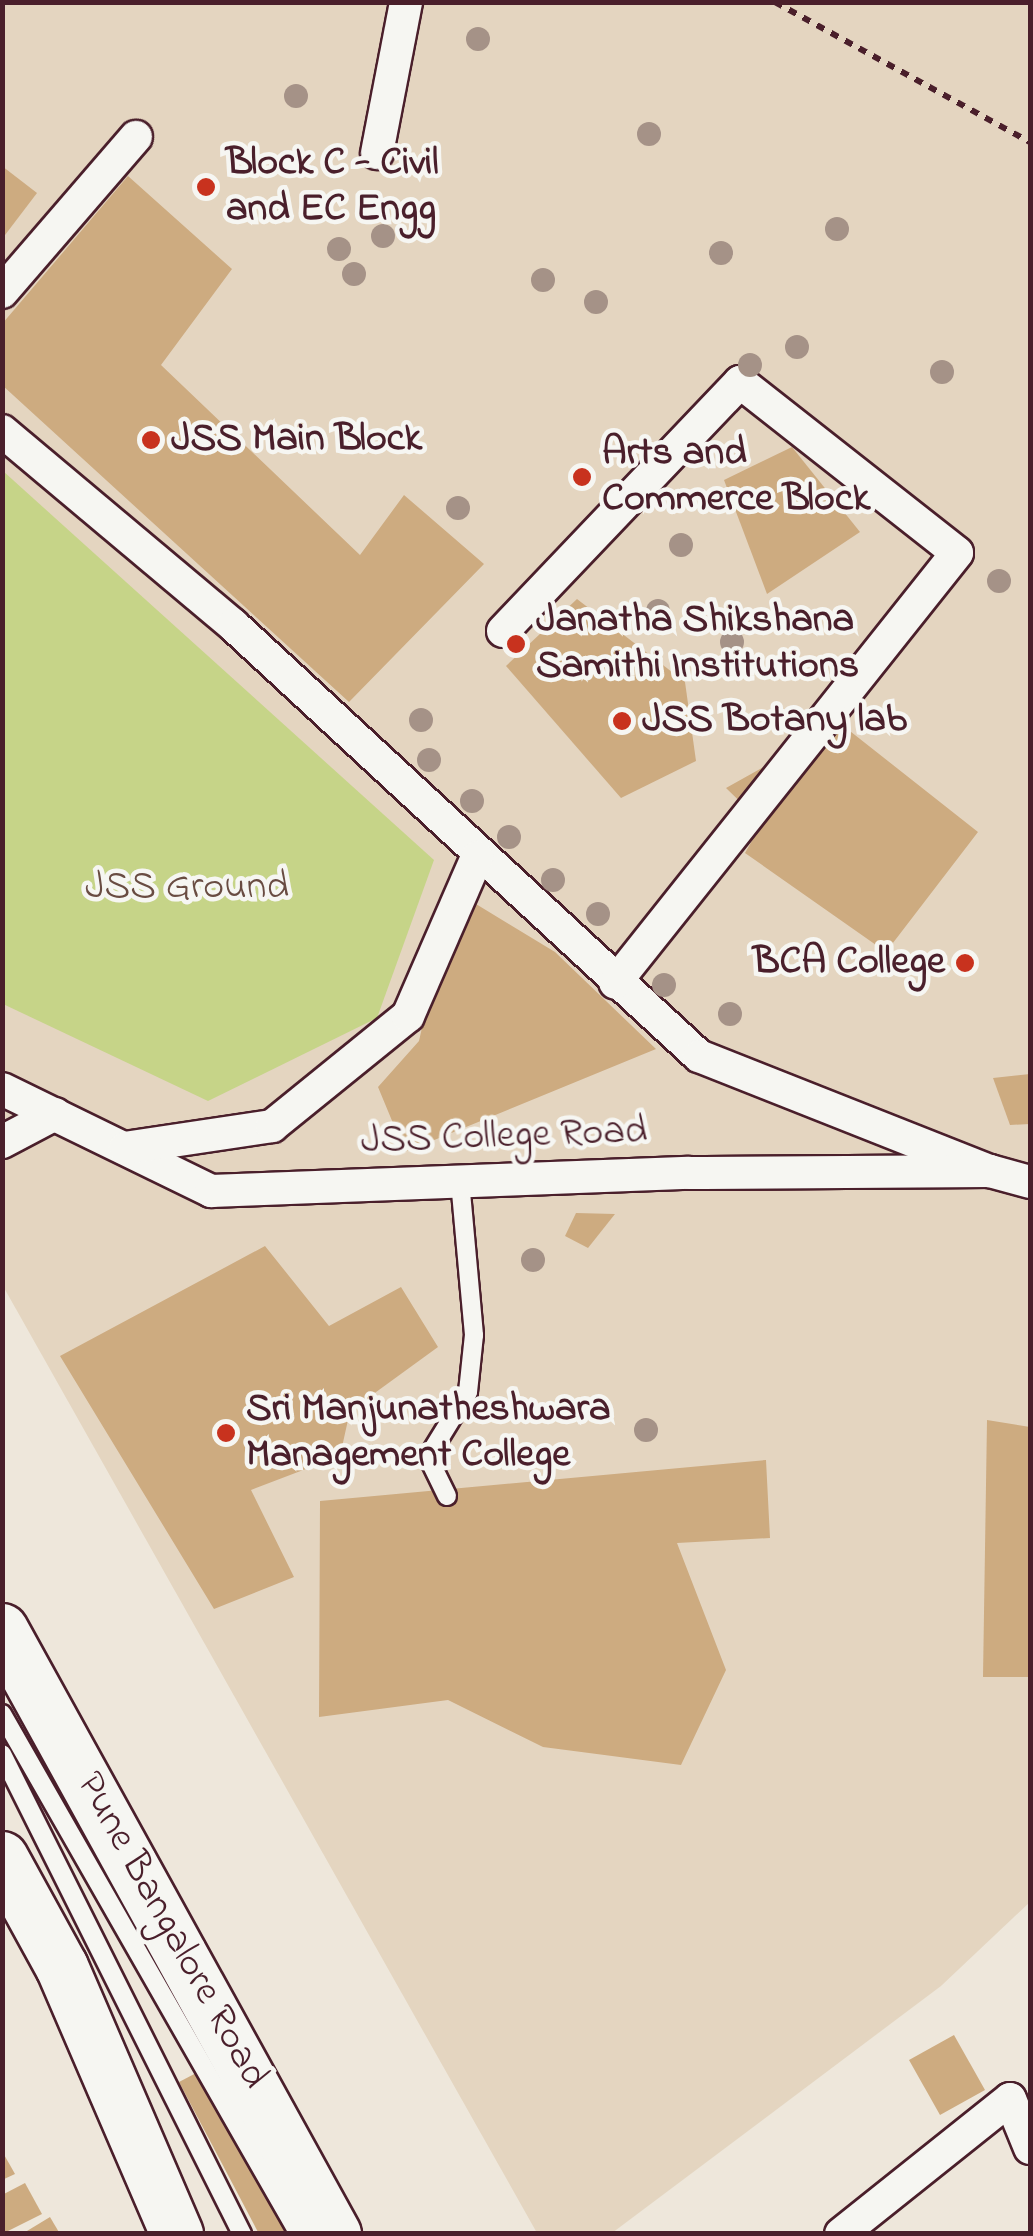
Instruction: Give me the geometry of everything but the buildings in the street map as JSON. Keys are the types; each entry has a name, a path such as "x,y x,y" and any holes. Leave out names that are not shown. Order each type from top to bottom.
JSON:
{"main road":[{"name":"Pune Bangalore Road","path":"2,1630 335,2234"},
{"path":"2,1858 62,1967 177,2234"}],"street":[{"path":"378,153 406,2"},
{"path":"2,292 136,137"},
{"path":"503,631 740,382 957,553 615,983"},
{"path":"2,431 232,626 477,857 699,1056 990,1171"},
{"path":"124,1148 272,1126 408,1016 477,857"},
{"name":"JSS College Road","path":"2,1089 211,1191 460,1181 990,1171 1030,1182"},
{"path":"2,1142 55,1114"},
{"path":"841,2234 1010,2099 1030,2148"}],"lane":[{"path":"447,1496 428,1457 468,1392 474,1336 460,1181"},
{"path":"2,1714 299,2234"},
{"path":"2,1754 242,2234"}],"path":[{"path":"775,2 1030,142"}],"shaded area":[{"name":"Janatha Shikshana Samithi Institutions","path":"2,3 1030,3 1030,1902 941,1986 612,2233 537,2233 3,1286"}],"green space":[{"name":"JSS Ground","path":"3,471 434,860 377,1018 208,1101 3,1004"}],"place":[{"name":"Block C - Civil and EC Engg","path":"206,187"},
{"name":"JSS Main Block","path":"151,440"},
{"name":"Arts and Commerce Block","path":"582,477"},
{"name":"Janatha Shikshana Samithi Institutions","path":"516,644"},
{"name":"JSS Botany lab","path":"622,721"},
{"name":"BCA College","path":"965,963"},
{"name":"Sri Manjunatheshwara Management College","path":"226,1433"}]}
